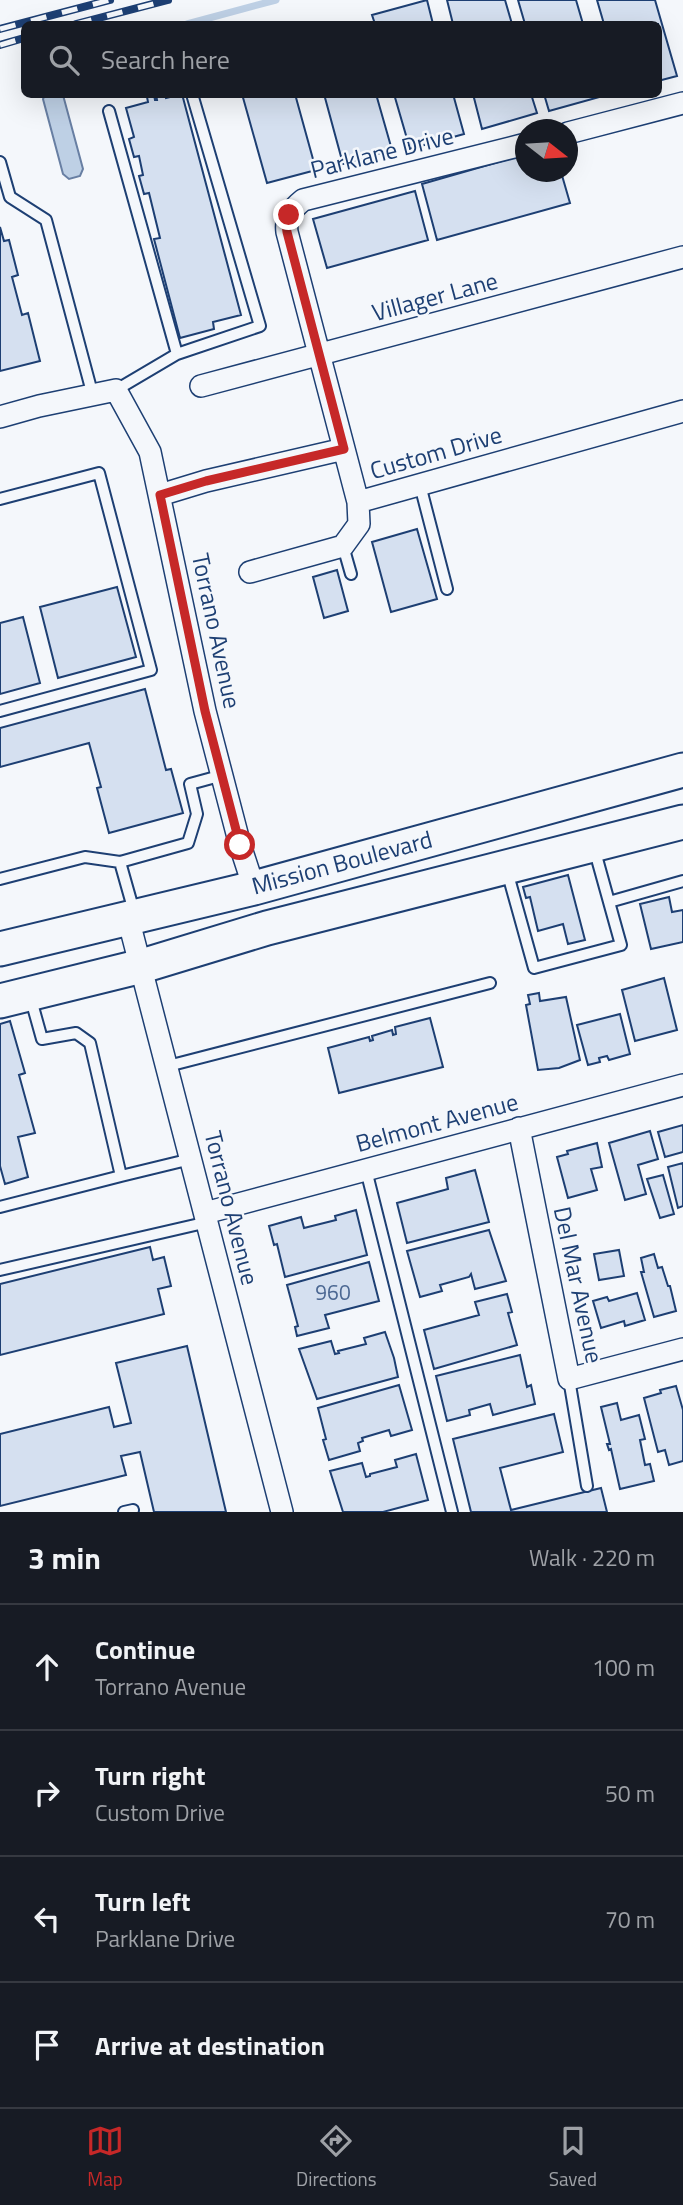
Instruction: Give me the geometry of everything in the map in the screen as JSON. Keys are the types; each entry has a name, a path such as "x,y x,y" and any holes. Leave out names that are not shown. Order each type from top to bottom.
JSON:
{"main road":[{"name":"Mission Boulevard","path":"0,949 254,888 683,770"},
{"name":"Mission Boulevard","path":"15,997 142,966 267,929 683,822"}],"street":[{"path":"578,130 683,103"},
{"name":"Parklane Drive","path":"344,449 287,232 286,224 293,208 303,200 515,147"},
{"name":"Villager Lane","path":"201,386 683,257"},
{"path":"0,417 116,390"},
{"name":"Torrano Avenue","path":"116,390 150,452 205,711 254,888"},
{"name":"Custom Drive","path":"160,495 206,481 344,449 358,502 683,411"},
{"path":"250,572 343,546 359,524 358,502"},
{"name":"Torrano Avenue","path":"132,917 142,966 282,1512"},
{"name":"Belmont Avenue","path":"207,1217 366,1170 683,1085"},
{"name":"Del Mar Avenue","path":"519,1128 569,1379 683,1349"}],"lane":[{"path":"116,390 177,354 260,326 193,98"},
{"path":"108,111 177,354"},
{"path":"0,163 10,197 46,220 93,396"},
{"path":"0,499 99,473 151,670 0,711"},
{"path":"420,485 447,589"},
{"path":"343,546 351,574"},
{"path":"0,879 85,857 120,862 188,843 197,814 190,784 223,775"},
{"path":"506,867 534,968 621,945 594,845"},
{"path":"120,862 132,917"},
{"path":"610,902 683,881"},
{"path":"168,1066 490,983"},
{"path":"15,997 42,1039 76,1032 90,1043 121,1176"},
{"path":"0,1207 192,1159"},
{"path":"366,1170 452,1512"},
{"path":"0,1270 207,1217"},
{"path":"569,1379 587,1486"}],"water":[{"path":"64,98 83,169 80,176 69,179 63,174 43,99"}],"building":[{"path":"427,0 432,21 374,21 372,15"},
{"path":"447,0 505,0 511,21 452,21"},
{"path":"518,0 576,0 582,21 524,21"},
{"path":"597,0 655,0 661,21 603,21"},
{"path":"662,24 677,76 662,80"},
{"path":"147,98 183,98 241,315 213,322 214,329 180,338 154,239 160,238 149,193 144,194 139,176 143,175 139,156 134,157 129,139 134,137 126,108 148,102"},
{"path":"243,98 296,98 316,170 267,183"},
{"path":"325,98 377,98 392,150 343,164"},
{"path":"395,98 454,98 464,134 410,149"},
{"path":"474,98 532,98 537,113 482,129"},
{"path":"545,98 596,98 549,111"},
{"path":"515,157 515,182 564,182 570,203 437,240 422,184"},
{"path":"415,191 428,240 327,268 313,219"},
{"path":"0,227 4,241 9,240 18,275 12,277 22,315 28,313 40,361 0,371"},
{"path":"417,529 437,599 391,612 372,542"},
{"path":"337,570 348,611 324,618 313,577"},
{"path":"117,587 136,657 58,678 40,607"},
{"path":"23,617 40,683 0,694 0,623"},
{"path":"145,689 166,770 171,769 183,813 109,833 97,788 101,787 89,743 0,767 0,728"},
{"path":"568,875 585,940 568,944 563,924 538,931 530,897 526,898 523,887"},
{"path":"669,897 672,912 683,910 683,942 651,949 640,904"},
{"path":"664,978 677,1030 635,1041 622,990"},
{"path":"539,993 540,1001 566,997 580,1060 559,1068 538,1070 526,1005 530,1004 528,995"},
{"path":"620,1014 630,1054 609,1060 607,1056 599,1058 600,1062 588,1065 577,1025"},
{"path":"430,1018 443,1067 339,1093 328,1048 369,1037 370,1041 373,1040 372,1036 392,1030 393,1035 396,1034 395,1027"},
{"path":"10,1021 25,1073 19,1075 35,1133 18,1137 28,1177 5,1184 0,1166 0,1024"},
{"path":"683,1125 683,1152 665,1157 658,1132"},
{"path":"650,1131 658,1159 638,1165 646,1194 625,1200 609,1143"},
{"path":"597,1143 602,1167 591,1169 597,1190 568,1198 557,1157 568,1154 567,1151"},
{"path":"683,1163 683,1206 678,1208 668,1167"},
{"path":"475,1170 489,1222 407,1243 397,1203 448,1189 446,1178"},
{"path":"663,1175 674,1214 660,1218 647,1179"},
{"path":"356,1210 367,1255 285,1277 277,1244 274,1245 269,1226 301,1217 304,1228 336,1220 335,1216"},
{"path":"489,1230 506,1281 475,1289 471,1274 469,1277 440,1285 442,1291 420,1297 407,1251"},
{"path":"150,1247 153,1260 164,1257 171,1286 158,1289 164,1314 0,1355 0,1284"},
{"path":"619,1250 624,1276 599,1280 594,1254"},
{"path":"654,1254 658,1268 662,1267 670,1286 676,1311 654,1317 641,1272 644,1272 641,1258"},
{"path":"369,1262 379,1301 325,1315 329,1328 297,1336 295,1327 298,1326 287,1285"},
{"path":"637,1293 645,1320 625,1326 624,1321 601,1328 593,1301 607,1297 609,1301"},
{"path":"507,1294 512,1312 508,1313 517,1345 434,1369 424,1330 479,1315 475,1302"},
{"path":"385,1332 398,1377 317,1399 299,1349 331,1341 335,1354 366,1344 364,1338"},
{"path":"187,1346 226,1512 154,1512 140,1452 121,1456 126,1475 0,1506 0,1434 109,1407 114,1427 131,1423 116,1363"},
{"path":"520,1355 527,1387 531,1385 535,1404 493,1415 490,1404 469,1410 470,1415 447,1421 436,1376"},
{"path":"399,1385 412,1430 391,1436 389,1430 362,1438 363,1441 358,1443 360,1451 329,1460 318,1408"},
{"path":"676,1386 683,1410 683,1461 669,1465 665,1450 658,1452 644,1398"},
{"path":"617,1403 621,1420 639,1415 645,1439 640,1440 645,1465 650,1464 654,1481 620,1489 611,1449 609,1450 607,1444 610,1444 601,1407"},
{"path":"554,1414 563,1452 500,1468 511,1510 601,1488 607,1512 471,1512 453,1439"},
{"path":"416,1454 428,1500 383,1512 343,1512 330,1471 362,1463 366,1477 397,1467 395,1460"}],"waterway":[{"path":"198,21 276,0"}],"railway":[{"path":"30,21 110,0"},
{"path":"88,21 168,0"},
{"path":"0,29 21,23"},
{"path":"0,45 21,39"}],"route":[{"path":"240,845 205,711 160,495 206,481 344,449 287,232 289,215"}]}
